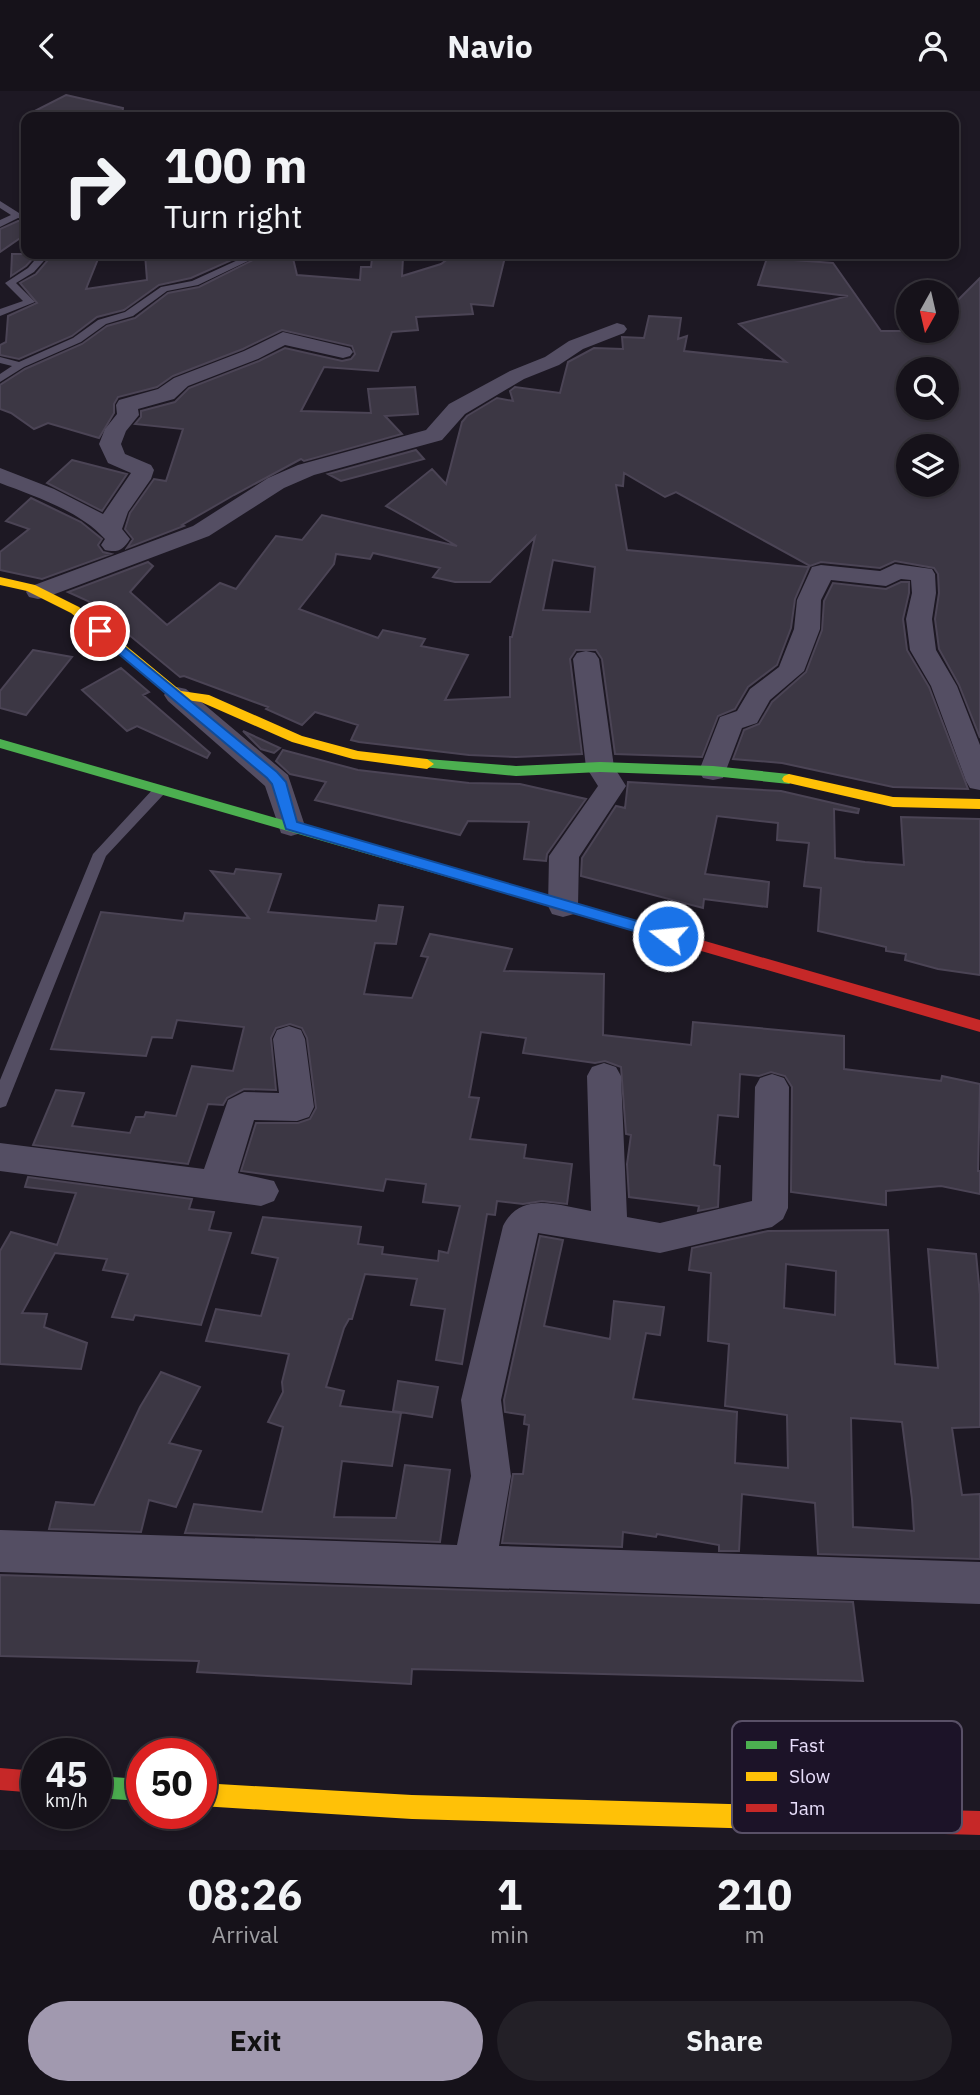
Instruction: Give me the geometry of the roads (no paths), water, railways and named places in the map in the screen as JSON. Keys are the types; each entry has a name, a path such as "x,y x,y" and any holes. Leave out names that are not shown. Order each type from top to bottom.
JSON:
{"main road":[{"path":"0,581 38,592 75,610 177,695 204,698 297,739 358,756 469,769 516,771 600,767 713,771 781,777 893,802 980,804"},
{"path":"0,743 980,1026"},
{"path":"0,1779 21,1781"},
{"path":"217,1795 412,1807 732,1816"},
{"path":"962,1822 980,1823"}],"street":[{"path":"38,592 201,531 276,483 306,470 434,435 457,409 517,375 552,361 576,345 617,329"},
{"path":"111,528 116,511 141,479 143,470 116,458 110,444 116,429 128,415 127,405 166,394 181,382 251,355 283,338 312,347 343,352"},
{"path":"0,475 42,492 111,528 118,540 102,558 108,564"},
{"path":"713,771 730,723 747,717 759,695 791,671 807,629 809,600 818,585 821,572 886,579 895,571 923,574 924,593 919,619 923,650 944,686 980,781"},
{"path":"563,906 564,856 612,786 600,767 586,659"},
{"path":"177,695 278,782 291,826"},
{"path":"217,1184 240,1110 244,1106 297,1107 289,1039"},
{"path":"604,1076 610,1229"},
{"path":"474,1566 491,1476 481,1400 524,1221 535,1217 660,1238 759,1216 770,1208 772,1087"},
{"path":"0,1157 261,1191"},
{"path":"0,1551 980,1583"}],"lane":[{"path":"0,204 21,214"},
{"path":"0,224 21,215"},
{"path":"0,313 30,302 10,283 31,270 40,259"},
{"path":"0,379 20,365 77,340 102,322 129,314 163,289 195,283 247,259"},
{"path":"0,360 20,365"},
{"path":"0,1101 100,854 159,791"}]}
